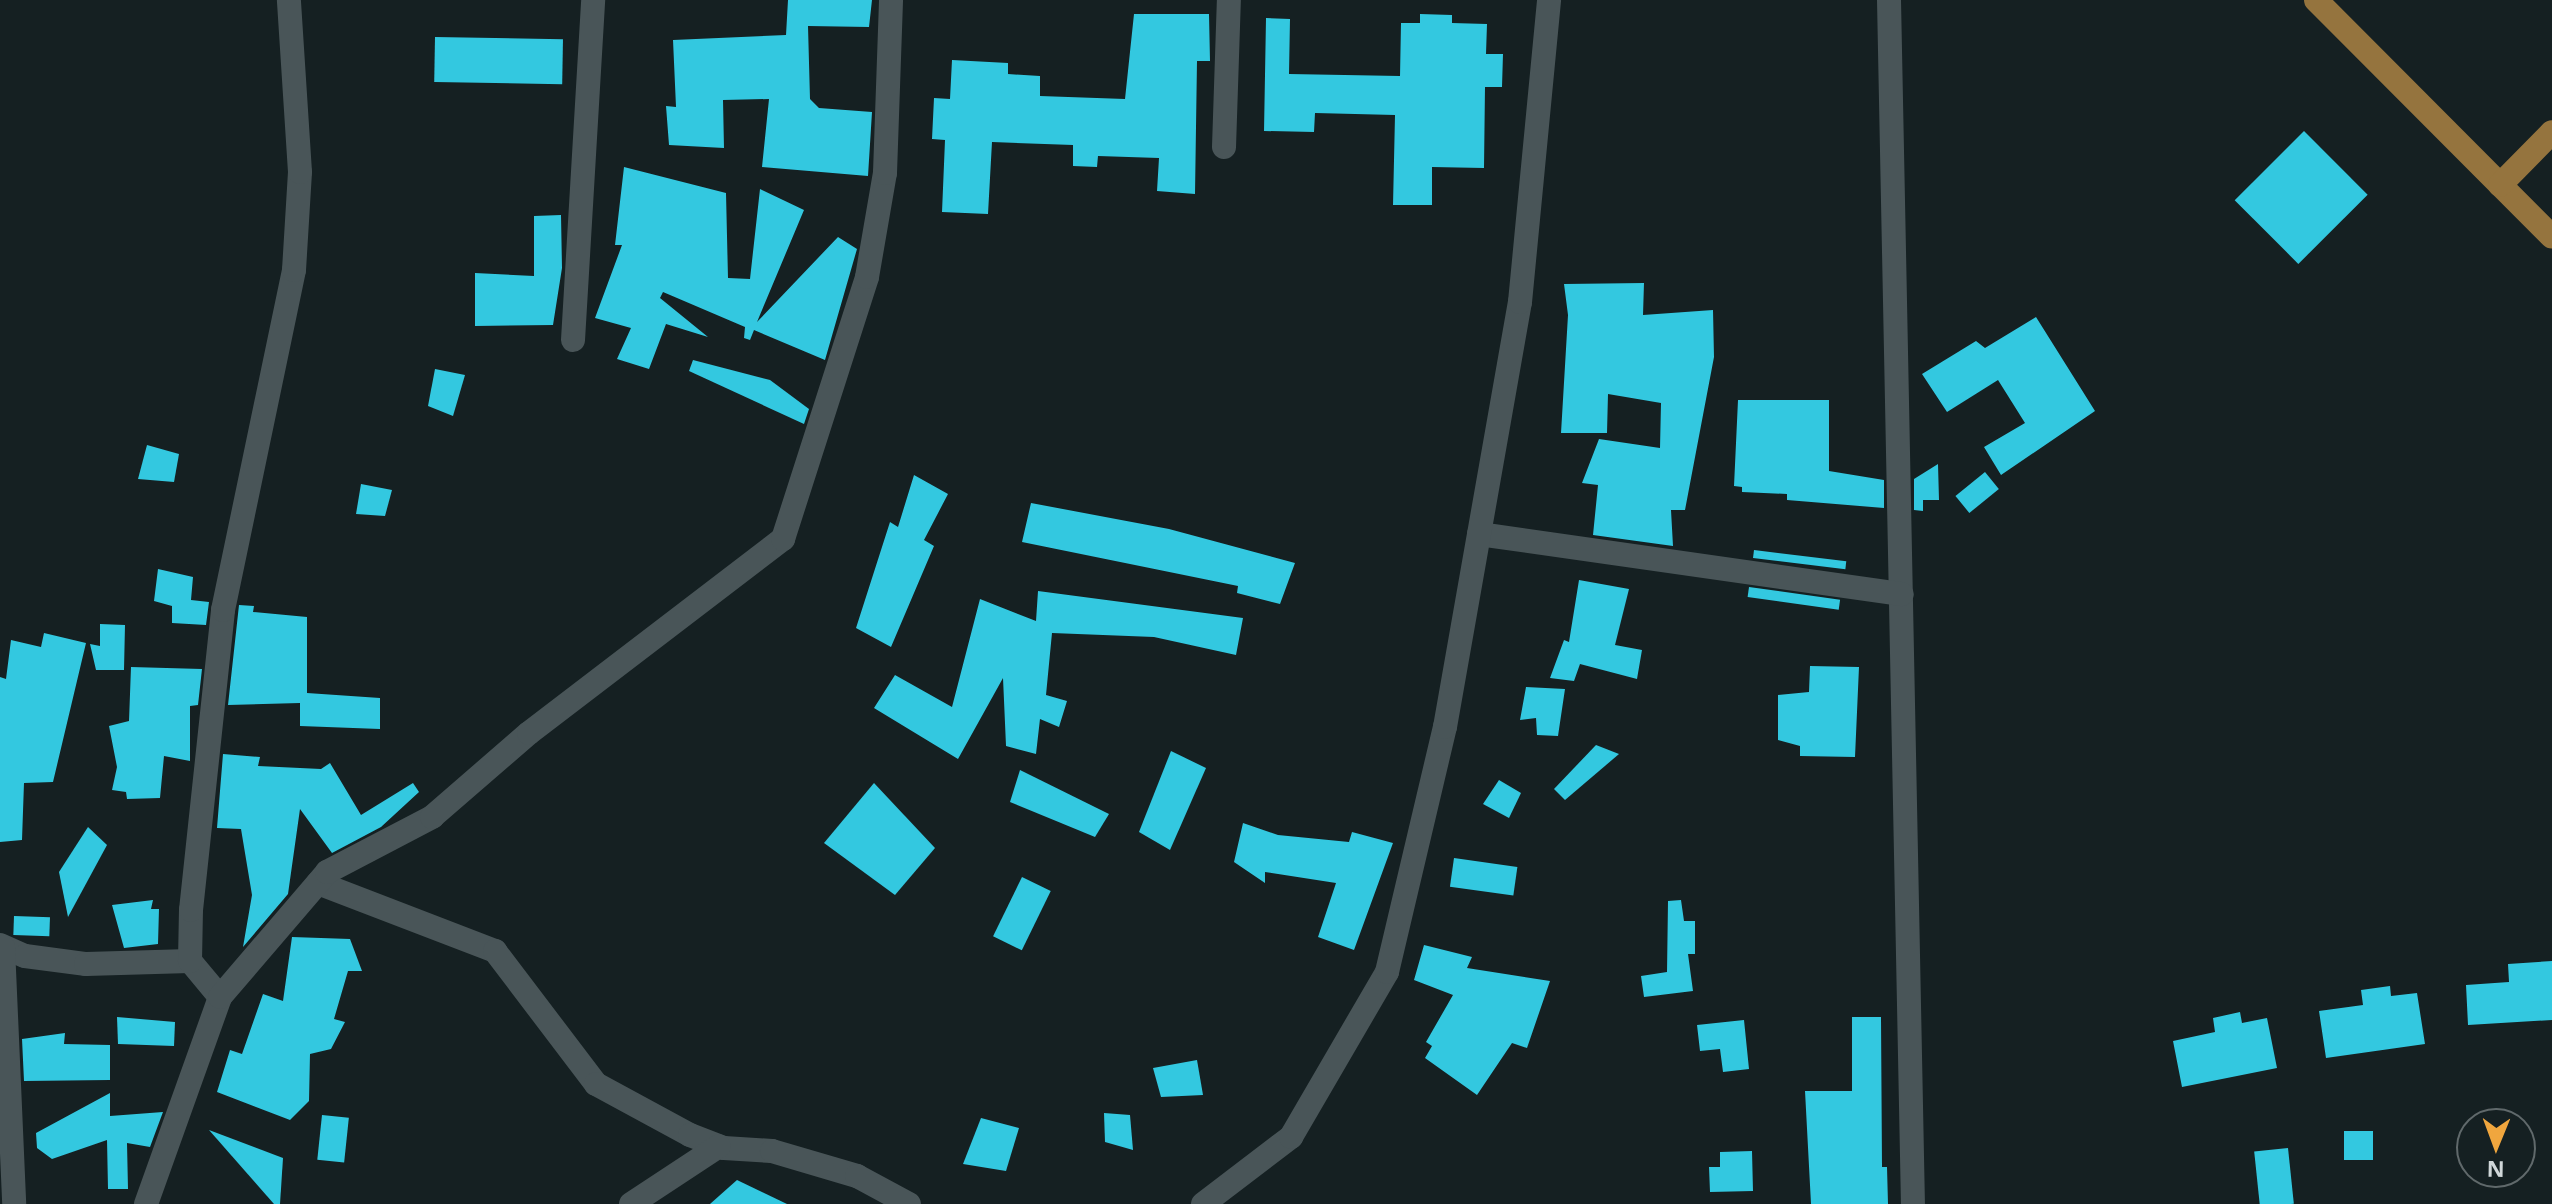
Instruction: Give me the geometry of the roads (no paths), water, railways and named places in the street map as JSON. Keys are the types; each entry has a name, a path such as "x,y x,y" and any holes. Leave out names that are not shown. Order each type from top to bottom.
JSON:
{"main road":[{"path":"2316,0 2552,237"},
{"path":"2500,185 2552,132"}],"street":[{"path":"220,997 190,961 223,610 294,270 300,172 289,0"},
{"path":"573,340 593,0"},
{"path":"146,1204 220,997 327,872 432,817 541,724 783,539 867,277 885,173 891,0"},
{"path":"1224,147 1229,0"},
{"path":"1203,1204 1291,1137 1387,972 1445,727 1522,287 1549,0"},
{"path":"1889,0 1913,1204"},
{"path":"1479,534 1902,594"},
{"path":"318,883 495,951 596,1084 719,1146 772,1151 857,1176 909,1204"},
{"path":"14,1204 2,946 25,956 86,964 190,961"},
{"path":"631,1204 719,1146"}]}
